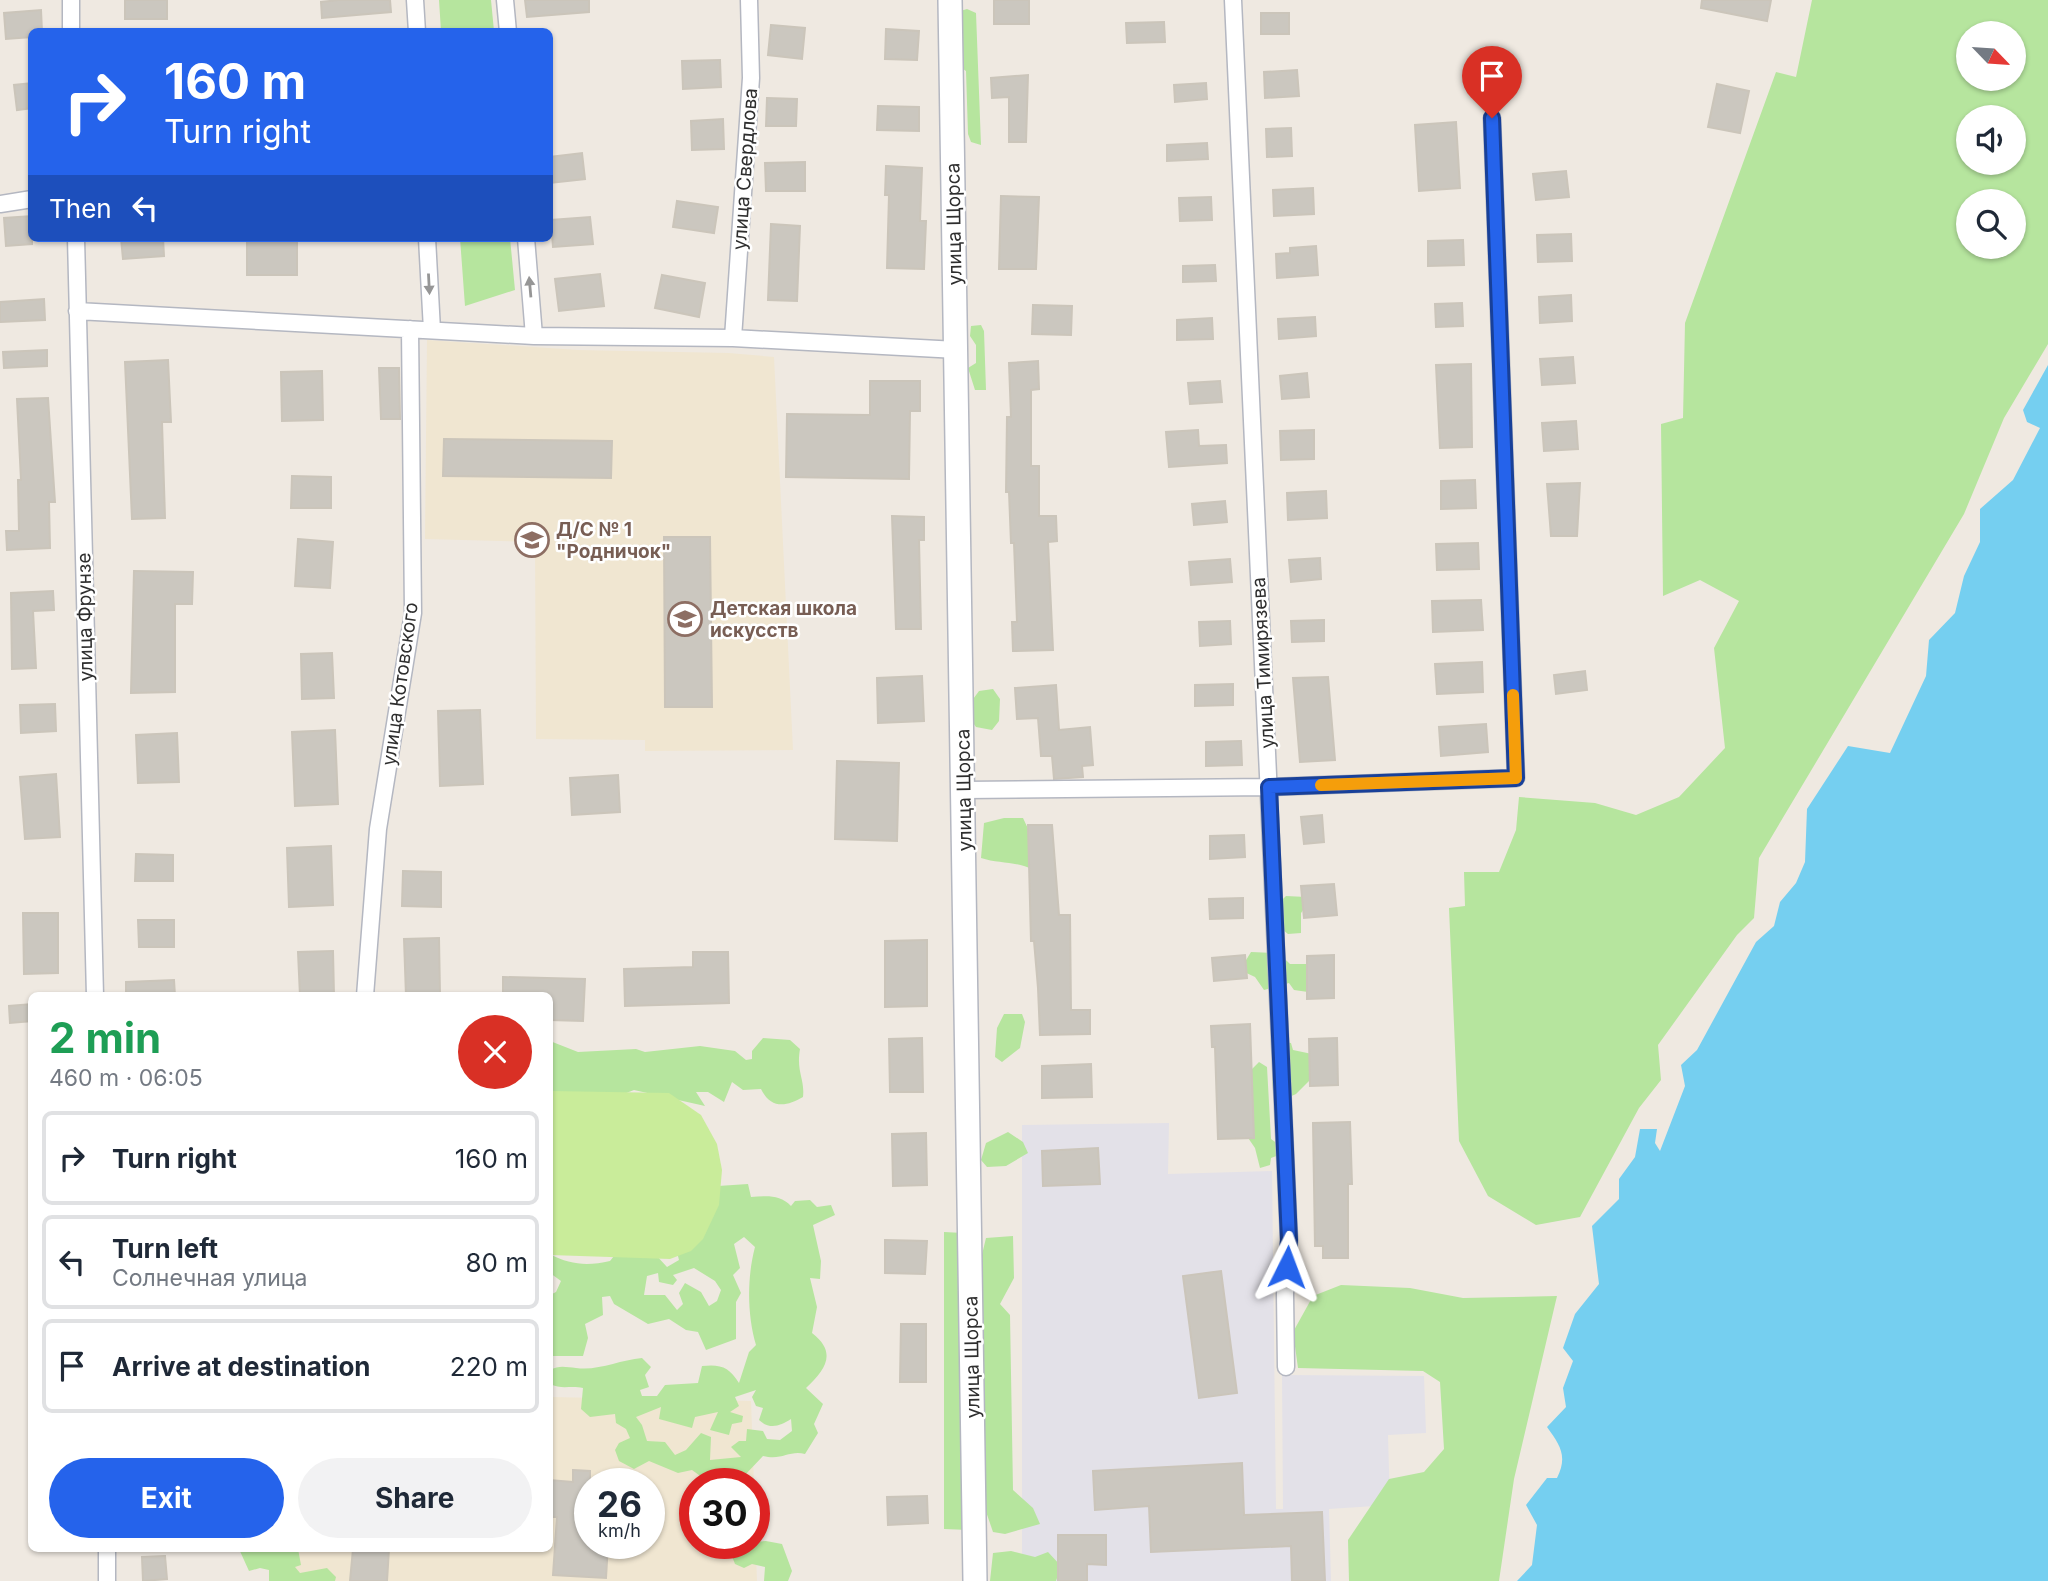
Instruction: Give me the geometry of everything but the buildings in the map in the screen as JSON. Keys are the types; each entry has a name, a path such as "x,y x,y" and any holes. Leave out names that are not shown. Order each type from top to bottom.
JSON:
{"street":[{"path":"71,0 71,28"},
{"path":"415,0 416,28"},
{"path":"505,0 508,28"},
{"name":"улица Свердлова","path":"733,338 751,78 749,0"},
{"name":"улица Щорса","path":"950,0 975,1581"},
{"name":"улица Тимирязева","path":"1233,0 1289,1240 1284,1294 1286,1367"},
{"path":"964,790 1269,787 1516,778 1492,118"},
{"path":"0,204 28,200"},
{"name":"улица Фрунзе","path":"76,242 95,992"},
{"path":"427,242 432,330"},
{"path":"526,242 534,336"},
{"path":"78,311 534,336 733,338 957,350"},
{"name":"улица Котовского","path":"365,992 378,829 413,612 410,329"},
{"path":"107,1552 107,1581"}],"shaded area":[{"path":"427,340 578,350 729,353 774,357 793,750 645,751 645,740 536,739 535,542 425,539"},
{"path":"1169,1123 1168,1174 1272,1171 1276,1509 1283,1509 1282,1375 1424,1376 1426,1433 1388,1435 1390,1505 1329,1509 1331,1581 1022,1581 1022,1125"},
{"path":"553,1397 751,1401 753,1468 679,1468 679,1559 756,1559 757,1581 280,1581 280,1552 553,1552"}],"green space":[{"path":"439,0 491,0 494,28 441,28"},
{"path":"1812,0 2048,0 2048,344 2004,418 1964,514 1759,858 1754,918 1737,935 1658,1045 1661,1080 1639,1108 1580,1217 1536,1225 1488,1196 1459,1141 1449,908 1465,906 1464,872 1499,872 1516,830 1519,797 1595,803 1636,815 1679,797 1725,748 1714,648 1739,601 1700,580 1663,596 1661,424 1683,418 1685,323 1776,72 1796,77"},
{"path":"967,9 976,13 981,145 971,142 968,134 966,71 959,66 957,12"},
{"path":"460,242 510,242 515,290 465,306"},
{"path":"981,325 984,331 986,390 975,390 968,368 976,363 976,345 970,336 971,326"},
{"path":"993,689 1000,699 999,721 992,730 976,727 968,716 968,706 979,691"},
{"path":"1004,818 1023,818 1037,848 1033,870 1021,865 981,858 984,823"},
{"path":"1286,896 1306,897 1307,905 1301,913 1301,933 1288,934 1278,926 1278,904"},
{"path":"1251,952 1277,955 1290,964 1307,964 1312,969 1308,992 1294,990 1289,983 1264,990 1255,977 1240,970"},
{"path":"1004,1014 1022,1014 1025,1022 1020,1048 1002,1062 995,1057 997,1028"},
{"path":"763,1038 790,1040 800,1049 803,1097 791,1103 774,1103 761,1089 743,1090 732,1082 724,1102 708,1092 696,1092 705,1106 634,1090 608,1100 553,1096 553,1042 578,1052 636,1049 645,1052 700,1046 735,1051 746,1060 752,1059 752,1051"},
{"path":"1273,1041 1291,1043 1293,1050 1312,1054 1317,1073 1296,1094 1276,1103 1272,1080"},
{"path":"1259,1062 1267,1067 1271,1139 1278,1144 1279,1155 1271,1158 1270,1165 1260,1168 1255,1148 1244,1132 1252,1069"},
{"path":"553,1091 669,1093 701,1115 717,1144 722,1170 719,1205 703,1239 691,1251 670,1259 553,1255"},
{"path":"1008,1132 1023,1142 1028,1153 1006,1166 987,1167 981,1160 986,1143"},
{"path":"748,1184 751,1197 777,1198 791,1206 795,1201 810,1200 817,1207 831,1205 835,1215 813,1225 821,1261 820,1279 810,1278 817,1307 812,1333 820,1340 827,1354 819,1375 806,1388 823,1404 814,1424 818,1433 805,1454 763,1456 752,1468 679,1468 678,1473 649,1461 632,1468 619,1461 615,1450 619,1443 630,1438 626,1429 616,1423 615,1414 590,1417 581,1409 583,1388 553,1385 553,1368 556,1367 584,1369 642,1358 651,1367 645,1375 649,1387 640,1390 642,1396 657,1396 665,1385 698,1383 702,1366 724,1368 732,1373 739,1383 749,1352 756,1345 749,1296 755,1247 744,1237 734,1244 740,1268 733,1275 741,1293 736,1302 736,1339 706,1350 698,1332 686,1330 669,1319 648,1324 614,1304 610,1296 602,1297 603,1315 585,1324 588,1338 583,1356 553,1356 553,1294 561,1281 553,1275 553,1255 587,1264 610,1261 618,1251 655,1254 667,1267 679,1260 676,1248 718,1186","holes":["694,1268 715,1281 721,1290 717,1301 709,1306 701,1292 685,1283 679,1293 683,1304 677,1310 665,1295 644,1295 647,1276 658,1273 659,1282 673,1285 677,1280 673,1275","756,1390 752,1397 756,1406 763,1408 759,1420 775,1426 791,1419 792,1431 780,1440 767,1439 763,1431 747,1429 746,1441 739,1441 731,1447 741,1457 710,1460 711,1437 701,1433 686,1450 675,1455 665,1442 647,1441 642,1425 636,1417 661,1407 659,1419 692,1428 695,1417 718,1412 710,1430 729,1435 732,1424 742,1422 743,1416 730,1412 739,1406 735,1397"]},
{"path":"944,1232 963,1233 978,1271 986,1238 1013,1236 1014,1278 1000,1304 1010,1315 1013,1490 1033,1508 1040,1524 1005,1534 993,1532 982,1500 969,1530 944,1529"},
{"path":"1341,1285 1410,1288 1463,1298 1557,1296 1514,1479 1499,1581 1349,1581 1348,1540 1389,1479 1424,1472 1444,1449 1440,1382 1423,1371 1298,1368 1293,1332 1313,1296"},
{"path":"770,1542 782,1544 792,1571 788,1581 764,1581 765,1567 752,1564 744,1568 735,1564 733,1559 770,1559"},
{"path":"1011,1551 1035,1557 1048,1552 1061,1566 1056,1581 990,1581 993,1553"},
{"path":"240,1552 299,1552 301,1565 295,1567 300,1573 327,1568 336,1577 335,1581 269,1581 269,1570 260,1568 249,1571"}],"water":[{"path":"2048,365 2048,1581 1517,1581 1532,1565 1537,1525 1526,1505 1547,1478 1557,1478 1562,1463 1559,1445 1547,1427 1566,1407 1563,1388 1573,1361 1563,1348 1575,1314 1599,1284 1592,1226 1619,1199 1619,1179 1635,1157 1640,1129 1657,1129 1655,1143 1660,1151 1685,1086 1681,1065 1697,1050 1756,942 1774,926 1780,902 1796,883 1805,862 1807,809 1848,746 1890,753 1926,676 1929,640 1955,613 1964,576 1980,542 1980,509 2013,480 2040,428 2027,422 2023,410"}],"slow traffic":[{"path":"1321,785 1516,778 1513,695"}],"place":[{"name":"Д/С № 1 \"Родничок\"","path":"532,540"},
{"name":"Детская школа искусств","path":"685,619"}],"route":[{"path":"1287,1267 1289,1240 1269,787 1516,778 1492,118"}]}
